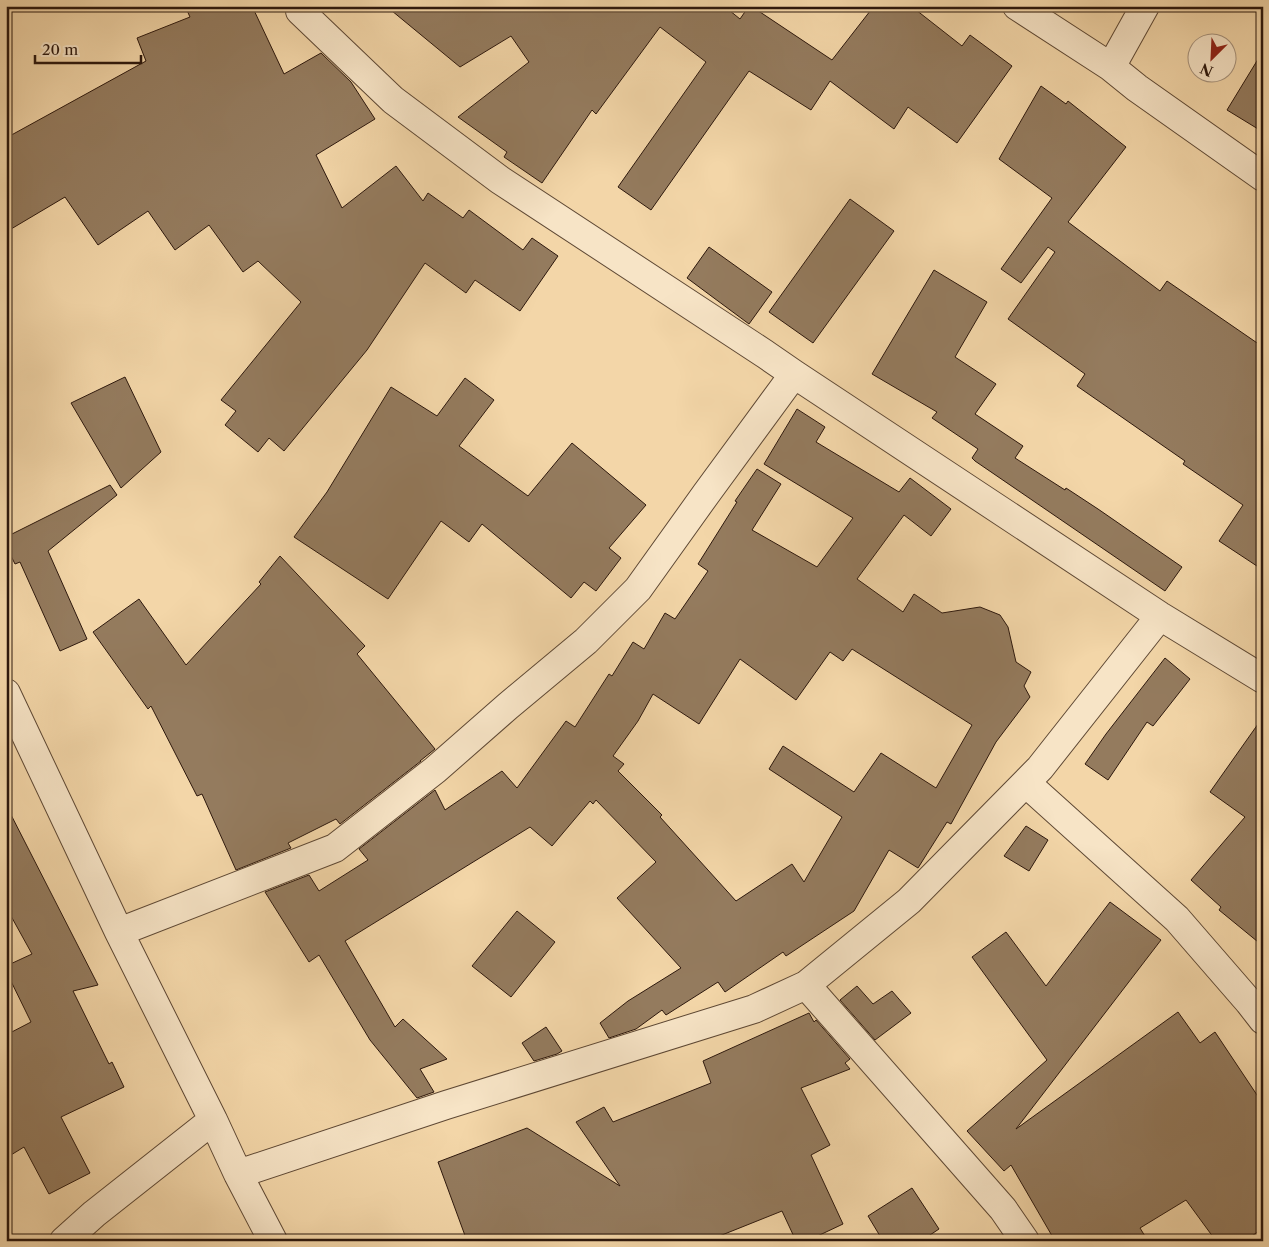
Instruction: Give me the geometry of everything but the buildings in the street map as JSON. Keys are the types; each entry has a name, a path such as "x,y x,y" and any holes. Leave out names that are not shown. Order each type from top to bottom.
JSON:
{"street":[{"path":"1017,6 1111,67 1137,88 1263,177"},
{"path":"1111,67 1145,6"},
{"path":"300,11 393,100 500,180 1160,616 1263,678"},
{"path":"119,932 335,848 435,770 586,640 638,589 794,374"},
{"path":"238,1174 446,1105 754,1009 806,985 909,901 1026,783 1040,768 1160,616"},
{"path":"6,693 119,932 273,1241"},
{"path":"1026,783 1177,919 1263,1020"},
{"path":"806,985 1003,1209 1025,1241"},
{"path":"64,1241 94,1214 213,1120"}]}
